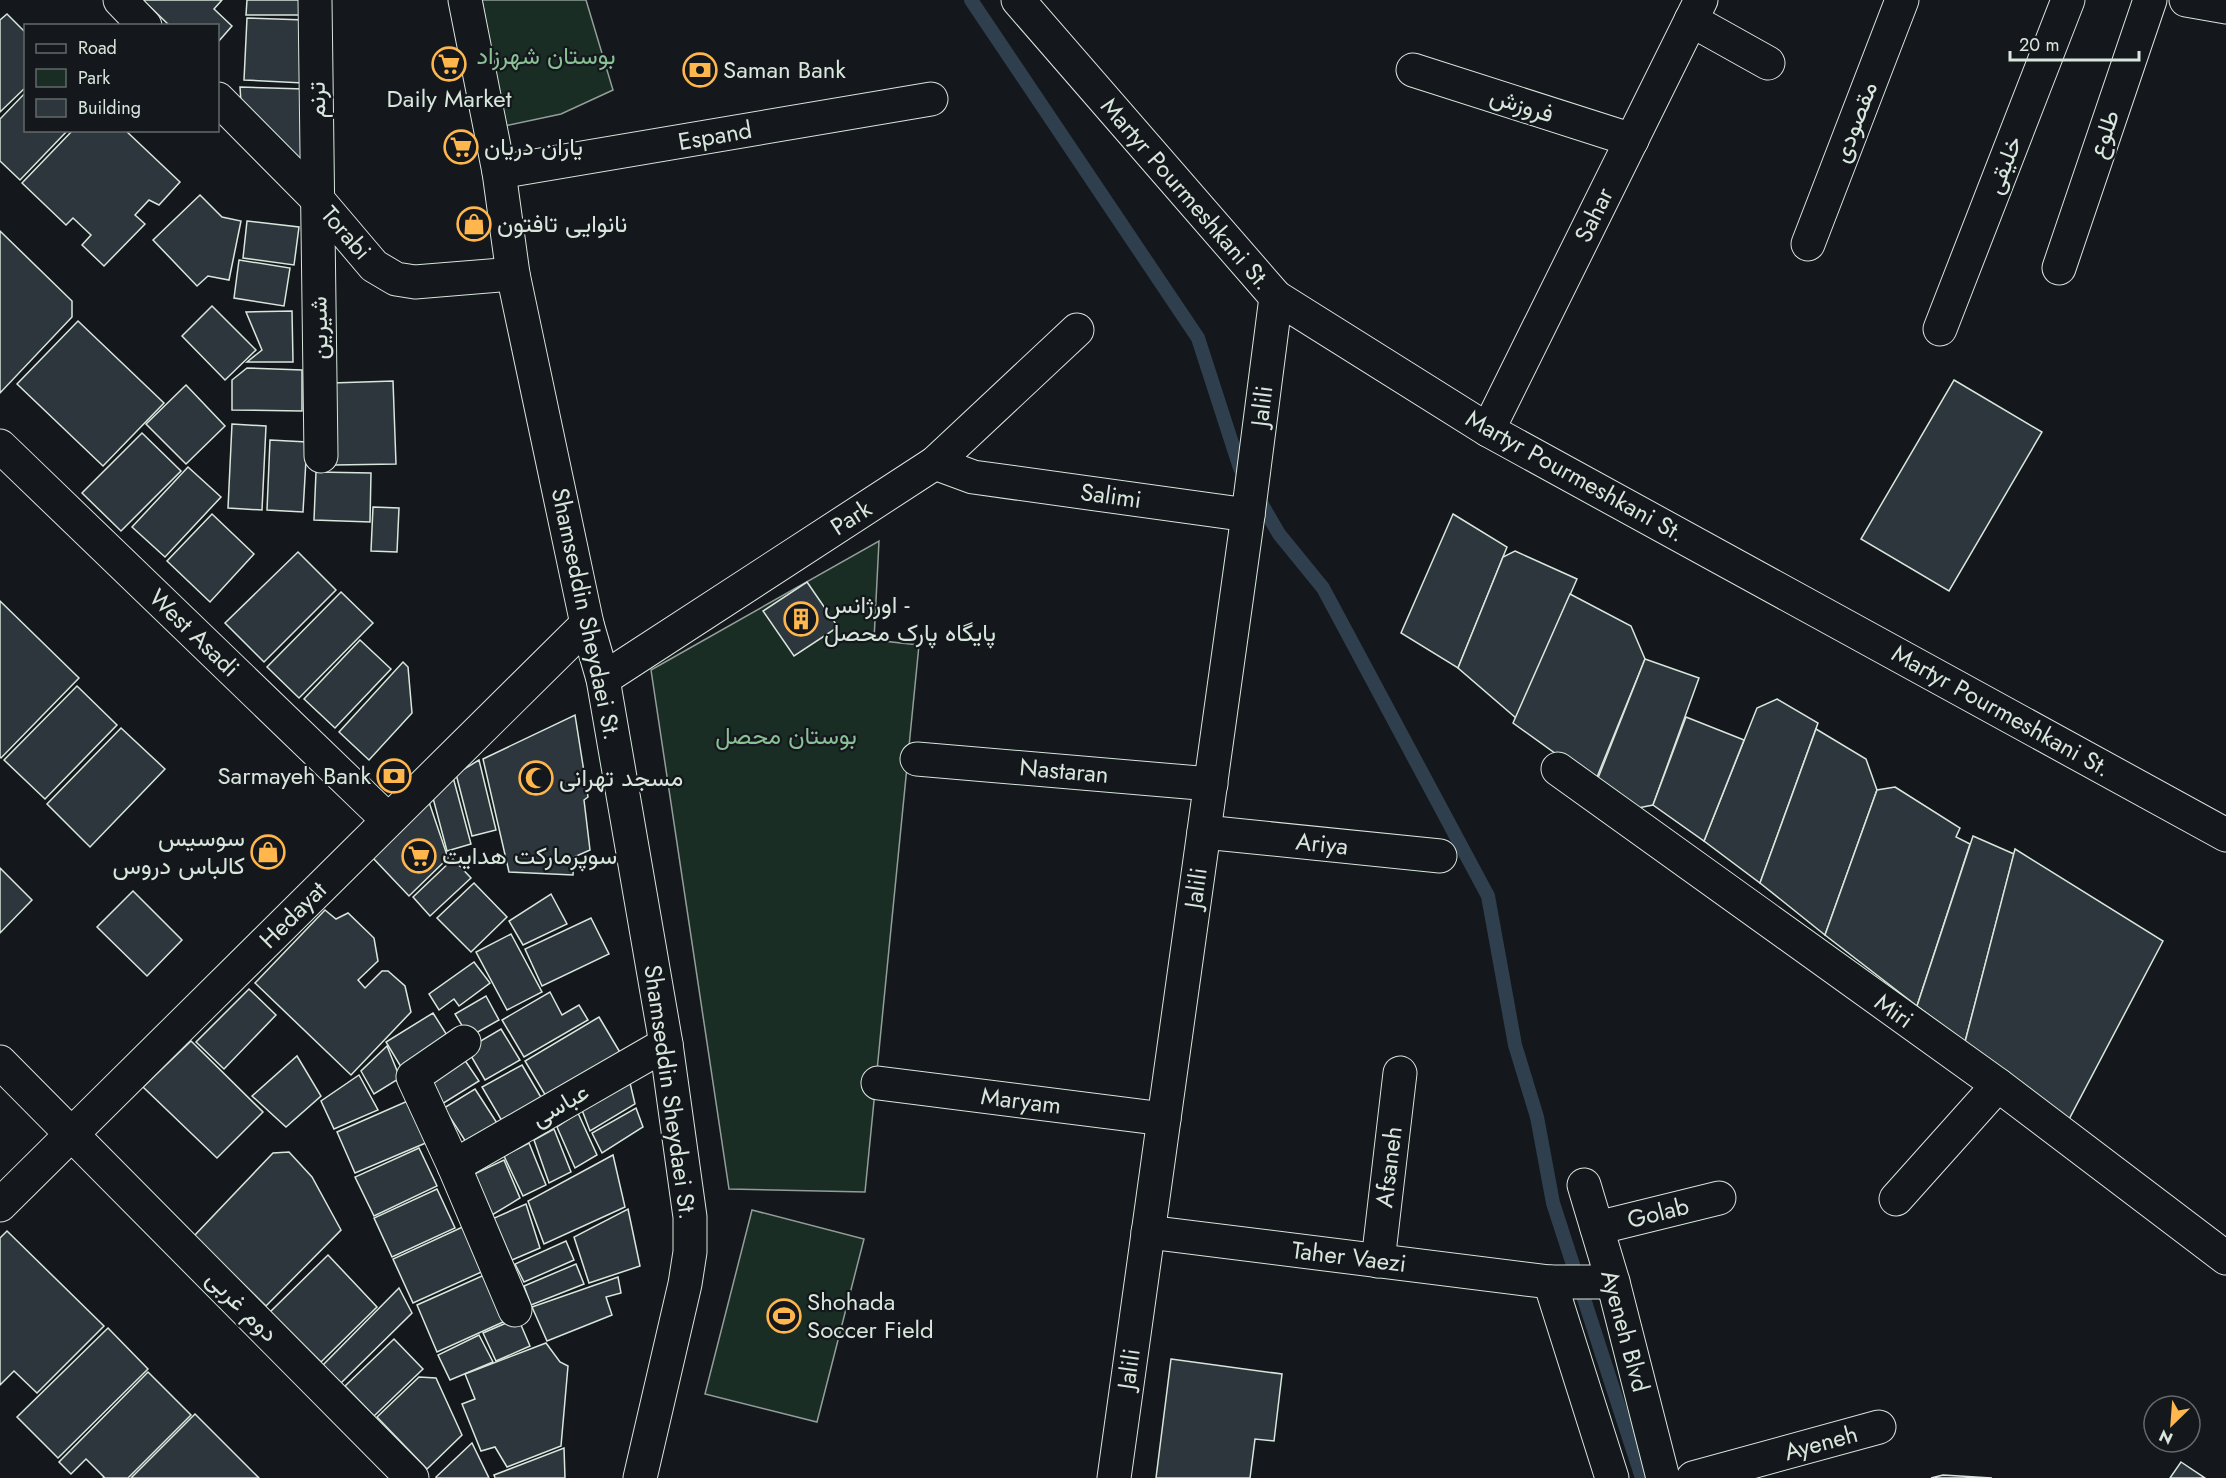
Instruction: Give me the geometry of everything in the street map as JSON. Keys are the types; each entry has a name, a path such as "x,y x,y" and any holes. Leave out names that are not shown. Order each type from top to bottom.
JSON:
{"street":[{"path":"120,0 143,24"},
{"name":"ترنم","path":"315,0 318,200"},
{"name":"Shamseddin Sheydaei St.","path":"465,0 499,172 513,274 587,624 603,679 666,1044 690,1217 690,1252 684,1284 640,1478"},
{"name":"Martyr Pourmeshkani St.","path":"1018,0 1276,297 1488,430 2226,835"},
{"name":"مقصودی","path":"1808,244 1902,0"},
{"name":"خلیقی","path":"1940,329 2068,0"},
{"name":"طلوع","path":"2059,268 2150,0"},
{"path":"2186,0 2226,7"},
{"path":"1696,10 1768,63"},
{"name":"Sahar","path":"1488,430 1696,10"},
{"name":"فروزش","path":"1413,70 1632,140"},
{"name":"Espand","path":"499,172 931,99"},
{"name":"Torabi","path":"219,100 318,200 374,266 396,279 415,282 513,274"},
{"name":"شیرین","path":"318,200 321,456"},
{"name":"Jalili","path":"1114,1478 1248,515 1276,297"},
{"name":"Park","path":"603,679 935,463 1077,330"},
{"name":"West Asadi","path":"0,446 388,820"},
{"name":"Salimi","path":"935,463 973,477 1248,515"},
{"name":"Hedayat","path":"0,1206 587,624"},
{"name":"Nastaran","path":"917,759 1211,784"},
{"name":"Miri","path":"1558,769 1998,1085 2226,1258"},
{"name":"Ariya","path":"1204,832 1440,856"},
{"path":"464,1042 413,1077 454,1166 515,1310"},
{"name":"عباسی","path":"454,1166 666,1044"},
{"name":"دوم غربی","path":"0,1062 412,1478"},
{"name":"Afsaneh","path":"1378,1261 1400,1073"},
{"name":"Maryam","path":"878,1083 1164,1119"},
{"path":"1896,1199 1998,1085"},
{"name":"Ayeneh Blvd","path":"1584,1185 1613,1282 1663,1478"},
{"name":"Golab","path":"1598,1228 1719,1197"},
{"name":"Taher Vaezi","path":"1148,1232 1550,1282 1613,1282"},
{"path":"1550,1282 1612,1478"},
{"name":"Ayeneh","path":"1693,1478 1879,1427"}],"green space":[{"name":"بوستان شهرزاد","path":"482,0 586,0 613,90 561,114 504,126"},
{"name":"بوستان محصل","path":"879,541 874,640 919,645 865,1192 729,1189 651,670"},
{"name":"Shohada Soccer Field","path":"752,1210 864,1239 817,1422 705,1394"}],"building":[{"path":"143,0 222,0 214,9 232,26 219,41 219,24 168,24"},
{"path":"247,0 301,0 301,15 246,15"},
{"path":"7,14 24,31 24,89 0,112 0,20"},
{"path":"247,18 305,20 303,83 244,80"},
{"path":"240,87 304,89 303,163 241,102"},
{"path":"24,94 24,132 66,132 20,180 0,161 0,119"},
{"path":"71,132 127,132 180,182 159,205 149,200 135,215 145,224 104,266 82,245 91,235 73,218 66,225 22,183"},
{"path":"200,195 222,217 241,221 229,280 208,276 197,286 153,240"},
{"path":"247,221 299,227 294,265 243,258"},
{"path":"0,231 72,301 72,317 0,393"},
{"path":"239,260 290,268 284,306 234,298"},
{"path":"212,306 256,350 225,380 182,336"},
{"path":"292,311 293,362 247,362 262,350 246,312"},
{"path":"78,321 164,403 103,466 17,384"},
{"path":"247,368 302,370 302,411 232,410 232,380"},
{"path":"1954,380 2042,432 1949,591 1861,539"},
{"path":"393,381 396,464 334,465 332,383"},
{"path":"186,385 225,426 186,464 146,424"},
{"path":"232,424 266,426 262,510 228,508"},
{"path":"142,433 181,471 121,531 82,493"},
{"path":"270,440 307,442 303,512 267,510"},
{"path":"188,467 221,497 165,557 132,527"},
{"path":"316,472 371,473 370,522 314,520"},
{"path":"373,507 399,508 397,552 371,551"},
{"path":"212,514 254,554 210,602 167,561"},
{"path":"1453,514 1507,547 1458,668 1401,633"},
{"path":"1515,551 1577,579 1516,718 1458,668 1503,557"},
{"path":"298,552 336,590 264,662 225,623"},
{"name":"اورژانس - پایگاه پارک محصل","path":"807,582 838,627 794,656 763,611"},
{"path":"341,592 373,623 299,698 267,667"},
{"path":"1570,594 1631,626 1645,659 1595,782 1513,723"},
{"path":"0,601 79,678 1,758 0,757"},
{"path":"360,640 391,669 335,728 304,699"},
{"path":"1645,659 1699,678 1653,805 1638,808 1598,778"},
{"path":"403,662 408,667 412,713 369,760 339,732"},
{"path":"77,686 117,725 45,799 4,760"},
{"path":"1777,699 1818,723 1760,883 1704,841 1757,708"},
{"name":"مسجد تهرانی","path":"575,715 588,797 584,800 590,850 574,857 573,875 509,872 483,759"},
{"path":"1686,717 1744,740 1704,841 1653,805"},
{"path":"121,728 165,769 90,847 47,804"},
{"path":"1816,729 1866,759 1877,790 1825,935 1760,883"},
{"path":"479,760 496,830 472,836 456,774"},
{"path":"453,777 471,844 447,851 433,798"},
{"path":"1895,787 1960,828 1956,837 1970,844 1917,1006 1825,935 1877,790"},
{"path":"429,802 448,858 409,896 372,857"},
{"path":"1973,836 2014,854 1965,1042 1917,1006"},
{"path":"2015,849 2163,941 2067,1123 1965,1042"},
{"path":"453,859 471,878 430,916 413,897"},
{"path":"0,868 32,900 0,933"},
{"path":"474,883 507,917 471,952 437,918"},
{"path":"133,891 182,940 147,976 97,927"},
{"path":"551,894 567,924 523,945 509,921"},
{"path":"325,910 336,919 348,913 374,938 378,961 358,980 365,988 382,971 388,971 405,986 411,1012 351,1075 255,983"},
{"path":"591,918 609,954 542,986 525,949"},
{"path":"511,934 542,992 507,1010 476,952"},
{"path":"474,962 490,983 459,1006 454,999 439,1010 429,994"},
{"path":"249,989 276,1015 224,1069 196,1042"},
{"path":"550,992 562,1015 579,1005 588,1020 524,1057 502,1020"},
{"path":"486,996 499,1020 469,1037 455,1014"},
{"path":"433,1013 452,1043 404,1072 386,1042"},
{"path":"599,1017 621,1054 547,1098 525,1061"},
{"path":"501,1029 520,1060 485,1080 467,1049"},
{"path":"191,1041 263,1112 217,1158 143,1087"},
{"path":"387,1046 400,1078 374,1094 361,1071"},
{"path":"297,1056 321,1096 286,1127 252,1096"},
{"path":"462,1056 479,1081 442,1104 426,1079"},
{"path":"522,1065 542,1099 502,1121 482,1087"},
{"path":"359,1075 378,1110 334,1129 321,1101"},
{"path":"630,1083 635,1104 590,1131 582,1110"},
{"path":"475,1089 497,1123 466,1142 444,1108"},
{"path":"410,1100 428,1142 355,1173 337,1132"},
{"path":"636,1108 643,1127 602,1153 592,1133"},
{"path":"578,1113 597,1155 575,1168 557,1127"},
{"path":"554,1129 571,1172 549,1183 534,1140"},
{"path":"529,1143 546,1185 523,1196 504,1156"},
{"path":"419,1148 437,1186 374,1216 355,1177"},
{"path":"289,1152 312,1177 341,1230 266,1306 194,1236 273,1153"},
{"path":"613,1155 625,1207 544,1244 528,1201"},
{"path":"504,1160 520,1198 492,1215 470,1176"},
{"path":"437,1189 455,1228 392,1257 374,1218"},
{"path":"526,1204 540,1248 512,1260 492,1219"},
{"path":"628,1209 640,1266 589,1283 574,1237"},
{"path":"469,1224 488,1269 413,1303 393,1259"},
{"path":"7,1231 104,1326 37,1393 14,1371 0,1385 0,1238"},
{"path":"566,1241 574,1260 524,1282 515,1264"},
{"path":"328,1255 377,1307 321,1362 270,1312"},
{"path":"576,1264 584,1284 531,1305 524,1286"},
{"path":"491,1272 512,1318 437,1352 417,1305"},
{"path":"618,1277 621,1293 606,1297 612,1315 547,1341 532,1307"},
{"path":"399,1288 412,1313 341,1383 323,1365"},
{"path":"518,1318 530,1346 496,1361 483,1333"},
{"path":"108,1328 148,1369 58,1458 17,1417"},
{"path":"479,1335 493,1362 450,1380 438,1355"},
{"path":"394,1339 423,1369 374,1416 345,1386"},
{"path":"546,1343 560,1362 568,1366 561,1446 507,1467 495,1447 481,1451 462,1404 475,1399 465,1374"},
{"path":"1171,1359 1282,1374 1274,1441 1255,1439 1250,1478 1156,1478"},
{"path":"148,1372 191,1415 128,1478 103,1478 86,1459 71,1474 59,1462"},
{"path":"419,1377 436,1378 462,1435 427,1469 377,1417"},
{"path":"195,1414 259,1478 131,1478"},
{"path":"472,1443 489,1478 436,1478 436,1477"},
{"path":"564,1448 565,1478 495,1478 494,1475"},
{"path":"2181,1462 2205,1478 2170,1478"},
{"path":"1943,1475 1992,1478 1931,1478"}],"waterway":[{"path":"971,0 1198,338 1240,468 1245,477"},
{"path":"1257,496 1279,534 1323,588 1488,896 1515,1045 1537,1117 1553,1203 1642,1478"}],"place":[{"name":"Daily Market","path":"449,64"},
{"name":"Saman Bank","path":"700,70"},
{"name":"یاران دریان","path":"461,147"},
{"name":"نانوایی تافتون","path":"474,224"},
{"name":"اورژانس - پایگاه پارک محصل","path":"801,619"},
{"name":"Sarmayeh Bank","path":"394,776"},
{"name":"مسجد تهرانی","path":"536,778"},
{"name":"سوسیس کالباس دروس","path":"268,852"},
{"name":"سوپرمارکت هدایت","path":"419,856"},
{"name":"Shohada Soccer Field","path":"784,1316"}]}
